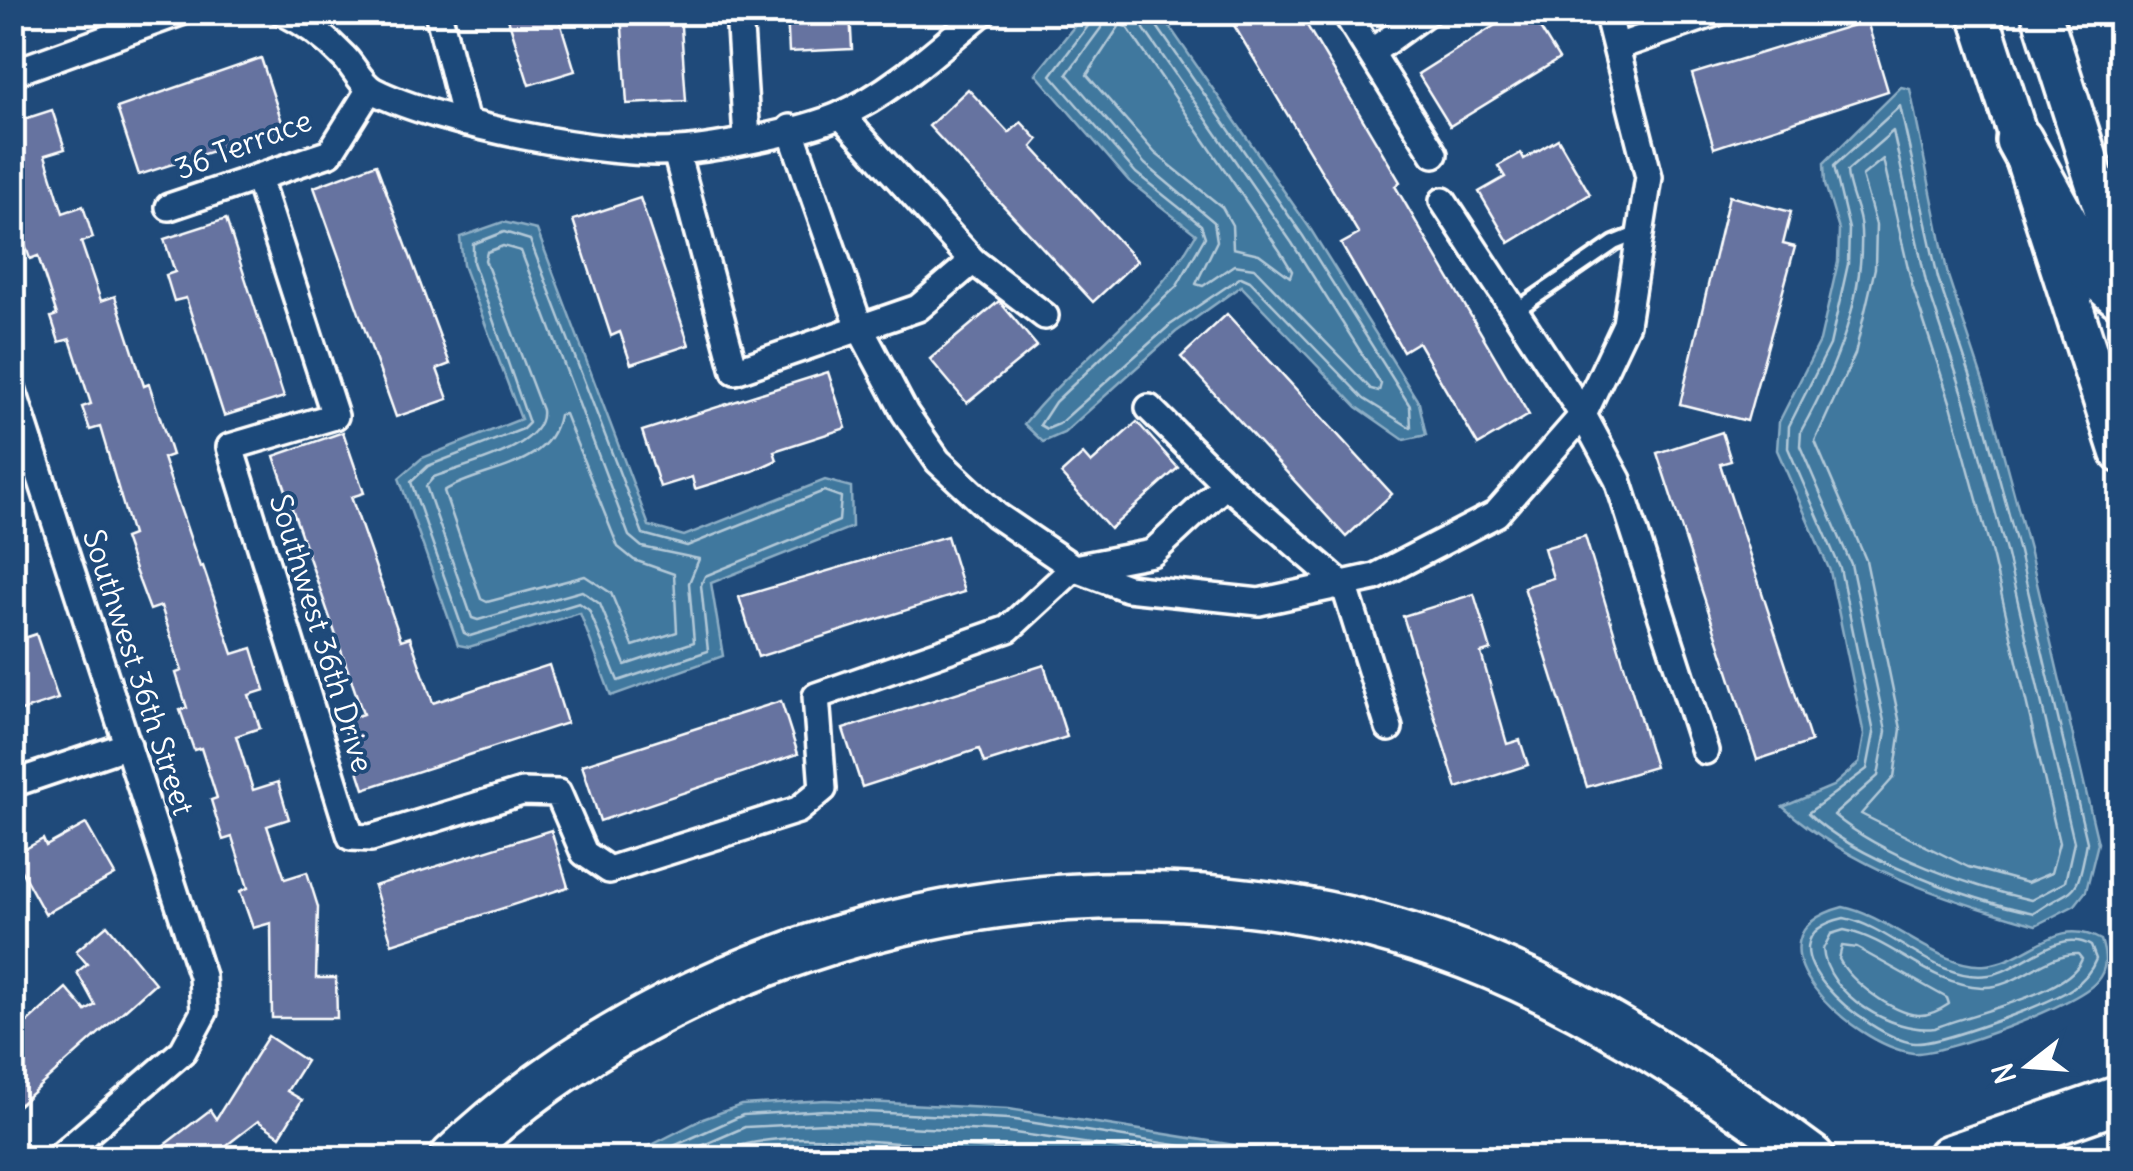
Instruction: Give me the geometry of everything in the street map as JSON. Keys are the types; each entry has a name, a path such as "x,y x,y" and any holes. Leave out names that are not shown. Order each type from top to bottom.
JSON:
{"highway":[{"path":"2019,140 2090,268 2120,295"},
{"path":"453,1158 502,1117 603,1047 669,1010 782,959 927,916 1032,899 1100,894 1182,894 1303,910 1438,945 1573,1006 1746,1112 1811,1158"},
{"path":"1950,1158 2120,1099"}],"main road":[{"path":"1978,12 2120,452"},
{"path":"2040,12 2120,260"}],"street":[{"path":"12,73 182,12"},
{"path":"438,12 466,123"},
{"path":"739,12 748,139"},
{"path":"301,16 344,56 370,89 466,123 582,144 676,152 748,139 841,115 911,69 984,12"},
{"path":"1345,12 1434,154"},
{"path":"1372,51 1427,12"},
{"path":"790,128 860,328 905,413 938,462 996,515 1074,568 1127,588 1259,602 1345,587 1375,577 1496,514 1582,414 1626,324 1649,177 1607,12"},
{"path":"1616,47 1718,12"},
{"name":"36 Terrace","path":"168,207 330,153 370,89"},
{"path":"841,115 973,261 1045,316"},
{"path":"676,152 735,371 918,308 973,261"},
{"name":"Southwest 36th Drive","path":"258,178 335,416 230,447 351,838 371,838 522,792 558,793 584,852 609,870 798,810 822,789 816,696 1008,629 1074,568"},
{"path":"1443,201 1582,414 1618,480 1704,750"},
{"name":"Southwest 36th Street","path":"12,388 19,428 202,976 204,1012 183,1052 58,1158"},
{"path":"1149,408 1226,484 1345,587 1389,728"},
{"path":"1074,568 1152,553 1226,484"},
{"path":"12,784 128,745"}],"lane":[{"path":"1515,311 1614,243 1640,232"}],"water":[{"path":"1085,13 1160,13 1311,230 1419,403 1426,435 1404,440 1357,407 1241,286 1176,332 1064,433 1043,442 1024,424 1158,287 1196,234 1129,181 1036,74"},
{"path":"1901,87 1910,89 1948,276 1987,393 2029,549 2098,843 2086,891 2075,905 2036,925 1902,880 1840,848 1783,807 1833,786 1859,763 1864,735 1830,571 1777,450 1779,422 1820,341 1838,262 1839,230 1825,184 1824,163"},
{"path":"503,222 537,230 649,526 684,536 825,480 851,487 852,527 711,583 723,656 611,696 580,613 469,647 458,645 399,478 422,458 521,419 463,265 460,237"},
{"path":"1843,907 1969,964 2001,962 2056,935 2085,933 2101,940 2104,967 2096,982 2084,992 2037,1015 1978,1038 1913,1053 1888,1046 1835,1011 1814,988 1801,964 1799,941 1812,921"},
{"path":"825,1100 1009,1109 1315,1158 626,1158 703,1119 741,1105"}],"building":[{"path":"506,12 557,12 575,71 529,85"},
{"path":"621,12 680,12 686,101 627,104"},
{"path":"787,12 850,12 852,49 789,52"},
{"path":"1226,12 1299,12 1400,182 1395,186 1529,415 1478,445 1418,342 1403,351 1341,244 1359,234"},
{"path":"1516,12 1530,12 1559,59 1450,126 1418,74"},
{"path":"1867,21 1888,91 1714,148 1692,74"},
{"path":"261,58 284,128 139,175 117,108"},
{"path":"968,89 1009,133 1021,122 1038,140 1032,147 1137,261 1093,302 929,126"},
{"path":"52,110 65,149 45,155 63,213 83,206 93,238 81,242 101,301 115,296 144,386 149,384 172,455 163,458 233,654 252,648 265,690 249,695 260,728 236,736 253,790 278,782 289,819 267,826 285,879 307,872 318,907 316,978 336,978 337,1018 272,1018 271,923 253,928 240,891 248,888 232,837 223,840 211,800 217,798 201,748 194,750 180,710 187,708 176,673 182,671 161,606 150,610 135,570 124,538 132,535 100,427 90,430 82,407 91,404 70,339 59,342 51,317 57,315 38,256 30,259 19,227 25,225 12,185 12,123"},
{"path":"1558,139 1590,194 1509,243 1479,192 1505,177 1498,166 1521,153 1524,159"},
{"path":"376,164 450,364 437,369 448,399 396,417 314,187"},
{"path":"1729,196 1791,212 1783,244 1795,247 1747,421 1680,404"},
{"path":"640,198 689,345 631,364 620,332 611,336 573,220"},
{"path":"226,219 284,397 224,416 186,298 174,301 166,275 175,272 164,239"},
{"path":"999,301 1037,346 967,403 930,359"},
{"path":"1227,314 1392,494 1346,537 1181,357"},
{"path":"828,372 846,428 774,451 777,460 753,471 695,489 692,477 660,487 642,431"},
{"path":"1137,422 1178,468 1110,529 1061,474 1083,454 1091,463"},
{"path":"343,432 364,493 351,497 401,640 410,637 433,703 549,665 567,723 364,789 342,721 363,714 274,456"},
{"path":"1722,432 1731,461 1720,464 1811,742 1757,760 1657,453"},
{"path":"947,536 964,592 758,657 739,597"},
{"path":"1585,536 1655,767 1587,787 1524,587 1553,578 1544,548"},
{"path":"1474,594 1491,650 1481,653 1507,744 1520,740 1528,765 1457,788 1403,616"},
{"path":"36,634 58,699 12,714 12,642"},
{"path":"1044,665 1067,737 984,763 979,749 862,787 843,729"},
{"path":"781,701 798,754 600,821 582,765"},
{"path":"86,824 115,875 45,914 13,856 43,839 46,846"},
{"path":"551,830 568,887 392,944 374,886"},
{"path":"107,925 155,983 12,1111 12,1036 66,988 86,1011 95,1005 77,972 87,964 76,951"},
{"path":"268,1036 306,1061 287,1091 302,1100 280,1136 258,1121 210,1158 147,1158 210,1110 216,1119"}]}
